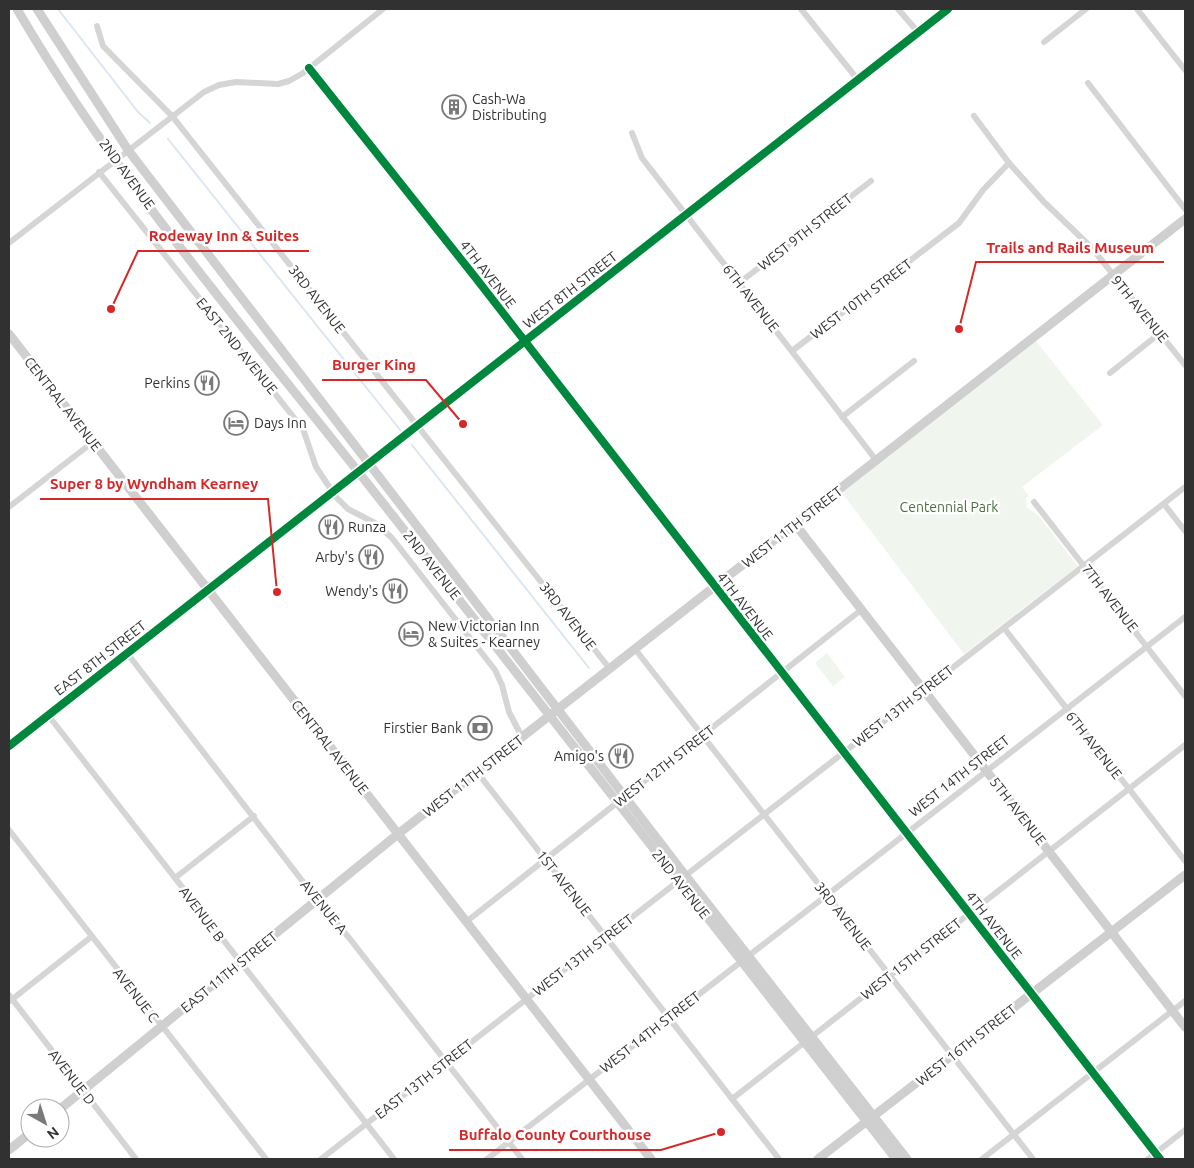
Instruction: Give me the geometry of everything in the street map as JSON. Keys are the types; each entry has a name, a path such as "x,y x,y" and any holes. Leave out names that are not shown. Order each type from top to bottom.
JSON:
{"main road":[{"name":"2ND AVENUE","path":"37,9 128,150 558,709 622,799 682,878 870,1119 907,1159"},
{"name":"WEST 8TH STREET","path":"358,472 948,9"},
{"name":"2ND AVENUE","path":"18,11 62,82 165,227 550,715 622,799"},
{"name":"WEST 11TH STREET","path":"398,834 1185,219"},
{"name":"CENTRAL AVENUE","path":"9,334 651,1159"},
{"name":"5TH AVENUE","path":"795,524 1185,1027"},
{"name":"EAST 11TH STREET","path":"70,1101 398,834"},
{"name":"WEST 16TH STREET","path":"818,1159 1185,875"},
{"name":"2ND AVENUE","path":"870,1119 896,1159"},
{"path":"9,1150 20,1141"}],"street":[{"path":"9,243 204,92 219,85 236,82 278,84 290,81 383,9"},
{"path":"801,9 858,80"},
{"path":"898,9 918,32"},
{"path":"1044,42 1086,9"},
{"path":"1137,9 1185,70"},
{"name":"3RD AVENUE","path":"97,26 103,46 172,116 610,669"},
{"name":"4TH AVENUE","path":"309,68 1160,1159"},
{"path":"1088,83 1185,209"},
{"name":"9TH AVENUE","path":"974,116 1009,163 1032,189 1082,237 1185,365"},
{"name":"6TH AVENUE","path":"632,132 642,158 876,460"},
{"name":"WEST 10TH STREET","path":"792,351 959,223 983,190 1009,163"},
{"name":"EAST 2ND AVENUE","path":"99,172 303,429 316,468 332,492 348,509 375,524 392,538 495,670 502,685 509,712 522,737"},
{"name":"WEST 9TH STREET","path":"739,283 871,181"},
{"path":"1110,373 1160,334"},
{"path":"842,417 914,361"},
{"path":"9,507 92,442"},
{"name":"WEST 8TH STREET","path":"208,590 358,472"},
{"name":"WEST 13TH STREET","path":"526,999 1185,487"},
{"name":"7TH AVENUE","path":"1034,502 1148,646 1185,696"},
{"path":"1164,504 1185,531"},
{"name":"EAST 8TH STREET","path":"9,746 208,590"},
{"name":"WEST 12TH STREET","path":"466,922 862,610"},
{"name":"WEST 14TH STREET","path":"487,1159 1185,617"},
{"name":"6TH AVENUE","path":"1004,628 1185,861"},
{"name":"3RD AVENUE","path":"635,649 1033,1159"},
{"name":"AVENUE A","path":"127,653 317,900 522,1159"},
{"name":"AVENUE B","path":"48,715 240,964 394,1159"},
{"name":"WEST 15TH STREET","path":"732,1099 1185,745"},
{"name":"1ST AVENUE","path":"477,772 779,1159"},
{"path":"174,878 254,816"},
{"name":"AVENUE C","path":"9,830 91,938 266,1159"},
{"path":"10,999 91,938"},
{"name":"AVENUE D","path":"10,999 136,1159"},
{"name":"EAST 13TH STREET","path":"321,1159 526,999"},
{"path":"982,1159 1185,1000"},
{"path":"1148,1159 1185,1130"}],"green space":[{"name":"Centennial Park","path":"1036,341 1103,425 1022,487 1029,496 1026,498 1027,508 1038,515 1078,566 964,654 842,493"},
{"path":"827,653 845,677 833,686 815,663"}],"waterway":[{"path":"58,9 138,112 150,123"},
{"path":"168,139 401,431"},
{"path":"412,445 589,668"}],"cycle path":[{"path":"9,746 948,9"},
{"path":"309,68 475,277 1160,1159"}],"place":[{"name":"Cash-Wa Distributing","path":"454,107"},
{"name":"Rodeway Inn & Suites","path":"111,309"},
{"name":"Trails and Rails Museum","path":"959,329"},
{"name":"Perkins","path":"207,383"},
{"name":"Days Inn","path":"236,423"},
{"name":"Burger King","path":"463,424"},
{"name":"Runza","path":"331,527"},
{"name":"Arby's","path":"371,557"},
{"name":"Wendy's","path":"395,591"},
{"name":"Super 8 by Wyndham Kearney","path":"277,592"},
{"name":"New Victorian Inn & Suites - Kearney","path":"411,634"},
{"name":"Firstier Bank","path":"480,728"},
{"name":"Amigo's","path":"621,756"},
{"name":"Buffalo County Courthouse","path":"721,1132"}]}
